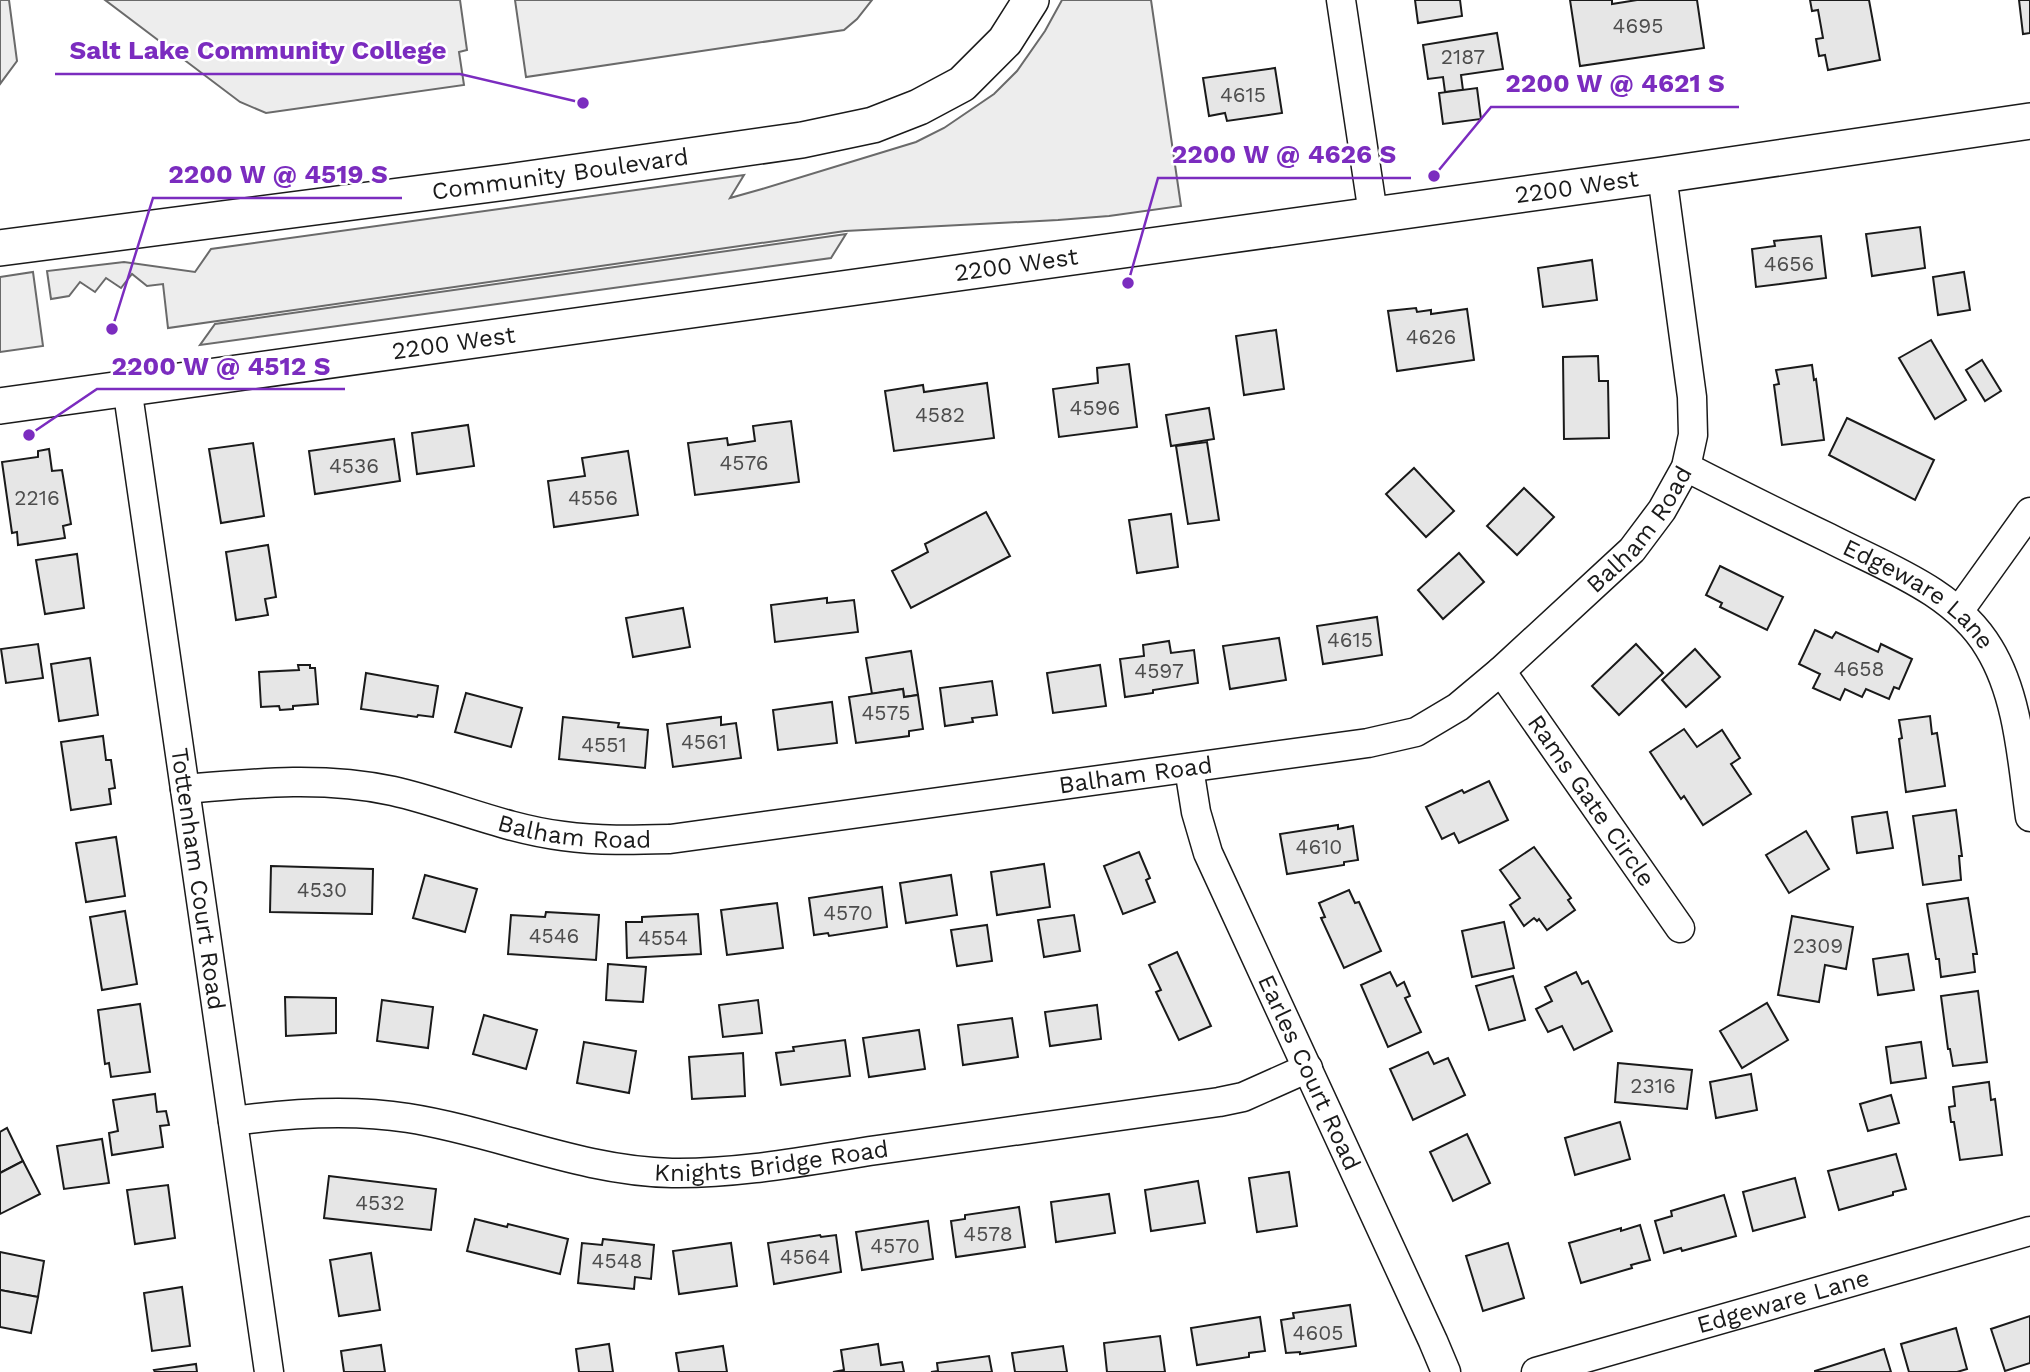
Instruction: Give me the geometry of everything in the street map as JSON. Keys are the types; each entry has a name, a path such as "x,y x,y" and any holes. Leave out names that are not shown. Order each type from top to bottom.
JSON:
{"street":[{"name":"Community Boulevard","path":"0,248 521,180 802,140 873,125 919,107 962,84 1005,41 1031,0"},
{"path":"1341,0 1373,214"},
{"name":"2200 West","path":"0,406 1662,175 2030,121"},
{"name":"Balham Road","path":"185,789 296,782 346,784 392,791 562,836 626,841 716,834 1367,743 1416,732 1458,707 1501,671 1632,550 1662,510 1686,467 1693,435 1692,397 1662,175"},
{"name":"Tottenham Court Road","path":"127,387 270,1372"},
{"name":"Edgeware Lane","path":"1686,467 1918,583 1959,611 1990,649 2008,690 2030,817"},
{"path":"1959,611 2030,512"},
{"name":"Rams Gate Circle","path":"1501,671 1680,928"},
{"name":"Earles Court Road","path":"1189,768 1196,812 1208,853 1446,1372"},
{"name":"Knights Bridge Road","path":"233,1121 319,1114 408,1118 579,1162 626,1170 686,1172 769,1165 1219,1102 1243,1097 1308,1068"},
{"name":"Edgeware Lane","path":"1536,1372 2030,1231"}],"shaded area":[{"path":"0,0 9,0 17,61 0,84"},
{"path":"105,0 460,0 467,50 459,52 464,85 266,113 240,102"},
{"path":"515,0 872,0 844,30 526,77"},
{"path":"1062,0 1151,0 1181,206 1058,220 845,231 168,328 163,284 147,286 132,274 121,288 106,278 95,292 80,282 69,296 51,299 47,271 124,262 195,272 211,249 744,175 730,198 762,189 916,142 944,128 994,94 1017,71 1045,31"},
{"path":"846,234 831,258 200,345 215,324"},
{"path":"33,272 43,346 0,352 0,277"}],"building":[{"path":"1415,0 1460,0 1462,16 1418,23"},
{"path":"1570,0 1612,0 1612,4 1637,0 1697,0 1704,48 1580,66"},
{"path":"1810,0 1869,0 1880,60 1828,70 1825,55 1819,56 1816,39 1823,38 1818,10 1812,11"},
{"path":"2019,0 2030,0 2030,33 2023,34"},
{"path":"1497,33 1503,69 1461,75 1463,90 1445,92 1443,77 1428,79 1423,45"},
{"path":"1275,68 1282,113 1227,121 1225,113 1209,116 1203,78"},
{"path":"1477,88 1481,119 1443,124 1439,93"},
{"path":"1920,227 1925,268 1872,276 1866,234"},
{"path":"1821,236 1826,278 1756,287 1752,249 1775,246 1774,241"},
{"path":"1592,260 1597,300 1543,307 1538,268"},
{"path":"1964,272 1970,310 1938,315 1933,277"},
{"path":"1416,308 1417,312 1431,310 1431,314 1467,309 1474,360 1397,371 1388,311"},
{"path":"1276,330 1284,389 1244,395 1236,336"},
{"path":"1931,340 1966,400 1935,419 1899,358"},
{"path":"1598,356 1599,381 1608,381 1609,438 1564,439 1563,357"},
{"path":"1982,360 2001,391 1985,401 1966,370"},
{"path":"1129,364 1137,427 1059,437 1053,389 1098,383 1097,368"},
{"path":"1812,365 1824,440 1782,445 1774,385 1779,384 1776,370"},
{"path":"987,383 994,438 894,451 885,391 923,385 924,392"},
{"path":"1209,408 1214,439 1171,446 1166,415"},
{"path":"1847,418 1934,460 1915,500 1829,455"},
{"path":"791,421 799,482 695,495 688,443 727,438 728,445 755,441 753,426"},
{"path":"468,425 474,466 417,474 412,433"},
{"path":"394,439 400,481 315,494 309,451"},
{"path":"1207,442 1219,520 1188,524 1176,446"},
{"path":"253,443 264,516 221,523 209,449"},
{"path":"49,449 52,471 62,470 71,524 63,526 65,538 18,545 17,532 12,533 2,462 38,457 38,451"},
{"path":"628,451 638,515 554,527 548,481 585,476 582,458"},
{"path":"1414,468 1454,511 1426,537 1386,494"},
{"path":"1524,488 1554,517 1517,555 1487,526"},
{"path":"986,512 1010,556 911,608 892,571 928,552 925,544"},
{"path":"1171,514 1178,567 1137,573 1129,520"},
{"path":"268,545 276,597 265,599 268,615 236,620 226,552"},
{"path":"1459,553 1484,582 1443,619 1418,590"},
{"path":"77,554 84,608 45,614 36,560"},
{"path":"1720,566 1783,597 1767,630 1720,607 1722,603 1706,595"},
{"path":"827,598 827,603 854,600 858,632 775,642 771,605"},
{"path":"683,608 690,647 633,657 626,618"},
{"path":"1377,617 1382,655 1323,664 1317,626"},
{"path":"1815,630 1832,638 1836,632 1878,652 1881,644 1912,659 1899,689 1894,687 1889,699 1866,689 1862,697 1845,689 1840,700 1813,688 1820,674 1799,664"},
{"path":"1279,638 1286,680 1230,689 1223,646"},
{"path":"1169,641 1171,653 1194,650 1198,683 1125,697 1120,659 1144,656 1143,645"},
{"path":"38,644 43,678 6,683 1,649"},
{"path":"1636,644 1663,673 1619,715 1592,686"},
{"path":"1695,649 1720,677 1686,707 1662,680"},
{"path":"911,651 918,695 904,697 903,689 872,694 866,658"},
{"path":"90,658 98,715 59,721 51,664"},
{"path":"298,665 315,668 318,704 280,710 279,706 261,707 259,672 299,670"},
{"path":"1100,665 1106,706 1053,713 1047,673"},
{"path":"366,673 438,686 433,717 361,709"},
{"path":"992,681 997,715 972,718 973,722 945,726 940,688"},
{"path":"903,689 904,697 918,695 923,729 909,731 909,736 856,743 849,697"},
{"path":"466,693 522,708 511,747 455,732"},
{"path":"832,702 837,743 778,750 773,710"},
{"path":"1930,716 1932,734 1937,733 1945,786 1906,792 1899,720"},
{"path":"563,717 619,723 618,727 648,730 645,768 559,759"},
{"path":"721,717 721,725 736,723 741,758 673,767 667,724"},
{"path":"1684,729 1697,747 1722,730 1740,758 1731,764 1751,794 1703,825 1684,796 1681,799 1650,752"},
{"path":"103,736 106,760 111,760 115,788 109,789 111,804 71,810 61,742"},
{"path":"1489,781 1508,820 1459,843 1454,833 1442,839 1426,807"},
{"path":"1956,810 1962,856 1959,856 1961,880 1923,885 1913,816"},
{"path":"1887,812 1893,848 1857,853 1852,817"},
{"path":"1338,825 1338,829 1353,826 1358,860 1344,862 1344,865 1287,874 1280,834"},
{"path":"1806,831 1829,869 1789,893 1766,855"},
{"path":"116,837 125,896 86,902 76,843"},
{"path":"1534,847 1571,898 1568,900 1575,910 1547,930 1539,919 1537,921 1534,918 1524,926 1510,905 1520,898 1500,870"},
{"path":"1139,852 1150,878 1146,880 1155,902 1123,914 1104,866"},
{"path":"1044,864 1050,907 997,915 991,872"},
{"path":"271,866 373,869 372,914 270,912"},
{"path":"425,875 477,889 465,932 413,918"},
{"path":"951,875 957,915 906,923 900,883"},
{"path":"882,887 887,927 829,936 828,933 814,935 809,898"},
{"path":"1349,890 1355,903 1359,902 1381,951 1344,968 1321,918 1325,917 1319,903"},
{"path":"1968,898 1977,954 1973,954 1975,972 1941,977 1927,904"},
{"path":"777,903 783,948 727,955 721,910"},
{"path":"125,911 137,984 102,990 90,917"},
{"path":"546,912 599,915 596,960 508,954 511,915 545,917"},
{"path":"698,914 701,954 627,958 626,922 642,922 642,917"},
{"path":"1074,915 1080,951 1044,957 1038,920"},
{"path":"1792,916 1853,927 1846,969 1825,965 1819,1002 1778,995"},
{"path":"1504,922 1514,968 1472,977 1462,931"},
{"path":"987,925 992,961 957,966 951,930"},
{"path":"1177,952 1211,1026 1179,1040 1156,992 1161,990 1149,965"},
{"path":"1908,954 1914,990 1878,995 1873,959"},
{"path":"608,964 646,967 643,1002 606,1000"},
{"path":"1390,972 1397,986 1404,982 1410,996 1405,998 1421,1032 1388,1047 1361,985"},
{"path":"1576,972 1582,984 1588,981 1612,1031 1574,1050 1562,1026 1548,1032 1536,1009 1552,1001 1545,987"},
{"path":"1513,976 1525,1020 1489,1030 1476,986"},
{"path":"1978,991 1987,1062 1953,1066 1941,996"},
{"path":"285,997 336,998 336,1033 286,1036"},
{"path":"382,1000 433,1007 428,1048 377,1041"},
{"path":"758,1000 762,1033 723,1037 719,1005"},
{"path":"1767,1003 1788,1040 1742,1068 1720,1031"},
{"path":"140,1004 150,1072 111,1077 109,1063 105,1064 98,1010"},
{"path":"1097,1005 1101,1039 1050,1046 1045,1012"},
{"path":"484,1015 537,1030 526,1069 473,1054"},
{"path":"1012,1018 1018,1057 963,1065 958,1025"},
{"path":"919,1030 925,1069 869,1077 863,1038"},
{"path":"845,1040 850,1076 781,1085 776,1053 794,1051 793,1047"},
{"path":"584,1042 636,1051 629,1093 577,1083"},
{"path":"1921,1042 1926,1078 1891,1083 1886,1047"},
{"path":"1428,1052 1434,1064 1448,1058 1465,1095 1413,1120 1390,1069"},
{"path":"743,1053 745,1096 692,1099 689,1057"},
{"path":"1618,1063 1692,1070 1687,1109 1615,1102"},
{"path":"1751,1074 1757,1110 1716,1118 1710,1082"},
{"path":"1989,1082 1991,1100 1995,1099 2002,1155 1960,1160 1949,1107 1955,1106 1953,1087"},
{"path":"155,1094 157,1112 166,1111 169,1125 160,1126 163,1147 112,1155 109,1133 118,1131 113,1100"},
{"path":"1891,1095 1899,1123 1868,1131 1860,1104"},
{"path":"1620,1122 1630,1159 1575,1175 1565,1138"},
{"path":"7,1128 23,1161 0,1173 0,1132"},
{"path":"1467,1134 1490,1183 1453,1201 1430,1152"},
{"path":"102,1139 109,1183 64,1189 57,1146"},
{"path":"1896,1154 1906,1189 1839,1210 1828,1171"},
{"path":"23,1161 40,1194 0,1214 0,1173"},
{"path":"1289,1172 1297,1226 1257,1232 1249,1178"},
{"path":"329,1176 436,1189 431,1230 324,1218"},
{"path":"1795,1178 1805,1217 1753,1231 1743,1192"},
{"path":"1198,1181 1205,1223 1151,1231 1145,1190"},
{"path":"168,1185 175,1238 135,1244 127,1190"},
{"path":"1109,1194 1115,1233 1056,1242 1051,1202"},
{"path":"1724,1195 1736,1236 1682,1251 1681,1248 1664,1253 1655,1221 1672,1216 1671,1211"},
{"path":"1019,1207 1025,1247 956,1257 951,1221 965,1219 965,1215"},
{"path":"475,1219 568,1239 560,1274 467,1251"},
{"path":"928,1221 933,1259 862,1270 856,1232"},
{"path":"1640,1225 1650,1260 1581,1283 1569,1243"},
{"path":"836,1235 841,1272 774,1284 768,1243"},
{"path":"603,1239 654,1245 651,1279 635,1277 634,1289 578,1283 582,1243 602,1245"},
{"path":"731,1243 737,1286 679,1294 673,1251"},
{"path":"1508,1243 1524,1298 1483,1311 1466,1256"},
{"path":"0,1252 44,1261 38,1297 0,1290"},
{"path":"371,1253 380,1310 339,1316 330,1260"},
{"path":"182,1287 190,1346 152,1351 144,1293"},
{"path":"0,1290 38,1297 31,1333 0,1327"},
{"path":"1350,1305 1356,1346 1300,1354 1286,1353 1281,1320 1294,1318 1293,1313"},
{"path":"2030,1316 2030,1363 2005,1371 1991,1329"},
{"path":"1260,1317 1265,1351 1249,1353 1249,1357 1197,1365 1191,1328"},
{"path":"1956,1328 1967,1369 1957,1372 1909,1372 1901,1344"},
{"path":"1160,1336 1165,1372 1107,1372 1104,1343"},
{"path":"609,1344 613,1372 579,1372 576,1349"},
{"path":"878,1344 881,1365 902,1362 904,1372 833,1372 844,1370 841,1350"},
{"path":"381,1345 385,1372 344,1372 341,1351"},
{"path":"723,1346 727,1372 679,1372 676,1353"},
{"path":"1063,1346 1067,1372 1015,1372 1012,1353"},
{"path":"1884,1349 1891,1372 1815,1372 1815,1371"},
{"path":"989,1356 992,1372 931,1372 938,1371 937,1363"},
{"path":"196,1364 197,1372 154,1370"}],"place":[{"name":"Salt Lake Community College","path":"583,103"},
{"name":"2200 W @ 4621 S","path":"1434,176"},
{"name":"2200 W @ 4626 S","path":"1128,283"},
{"name":"2200 W @ 4519 S","path":"112,329"},
{"name":"2200 W @ 4512 S","path":"29,435"}]}
